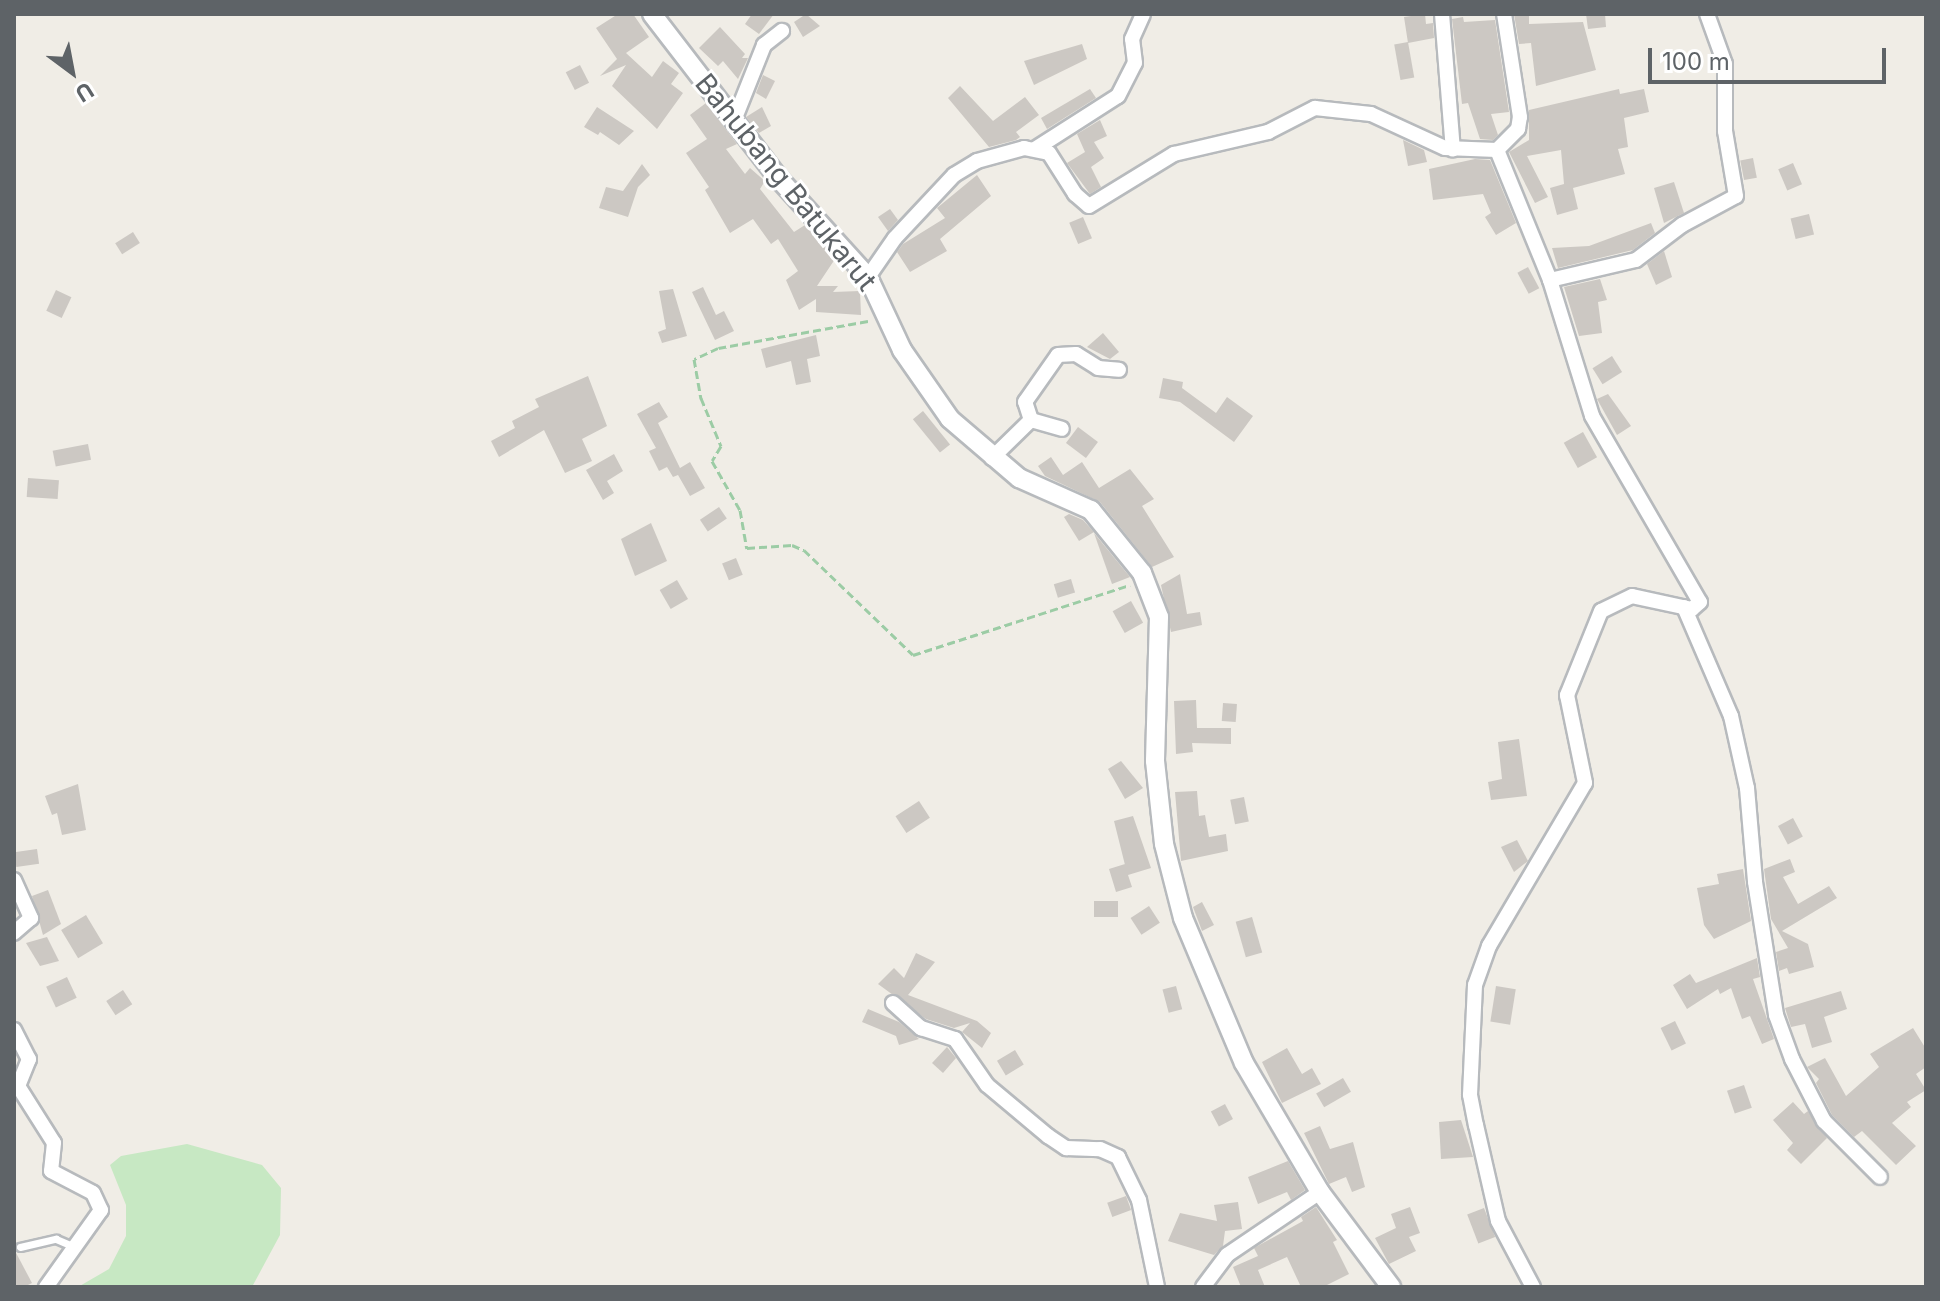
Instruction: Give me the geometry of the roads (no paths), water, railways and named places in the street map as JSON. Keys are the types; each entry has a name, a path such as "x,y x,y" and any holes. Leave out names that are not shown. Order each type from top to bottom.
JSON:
{"street":[{"name":"Bahubang Batukarut","path":"652,14 780,180 868,277 926,388 992,458 1039,490 1091,510 1145,580 1161,635 1155,761 1170,879 1222,1018 1320,1192 1391,1287"},
{"path":"868,277 895,238 954,175 977,161 1035,149 1118,96 1135,63 1132,39 1143,14"},
{"path":"1442,14 1453,150"},
{"path":"1035,149 1049,153 1075,194 1089,206 1174,154 1268,132 1315,108 1371,114 1453,150 1497,150 1518,129 1520,117 1504,14"},
{"path":"1550,280 1636,260 1682,225 1736,196 1725,131 1725,64 1707,14"},
{"path":"735,118 764,45 782,31"},
{"path":"1497,150 1550,280 1581,390 1605,443 1699,596 1697,607 1632,596 1601,611 1567,695 1585,783 1489,946 1475,985 1470,1095 1498,1221 1533,1287"},
{"path":"1031,420 1025,402 1058,355 1076,354 1098,368 1119,370"},
{"path":"992,458 1031,420"},
{"path":"1031,420 1062,429"},
{"path":"1684,607 1731,716 1747,788 1755,882 1776,1015 1824,1121 1880,1177"},
{"path":"14,880 31,918 14,933"},
{"path":"893,1003 921,1028 955,1039 987,1085 1048,1136 1066,1148 1100,1149 1118,1157 1139,1200 1157,1287"},
{"path":"14,1030 29,1059 18,1086 54,1143 51,1171 99,1201 99,1218 46,1287"},
{"path":"1203,1287 1227,1255 1320,1192"}],"lane":[{"path":"20,1247 56,1239 75,1247"}]}
